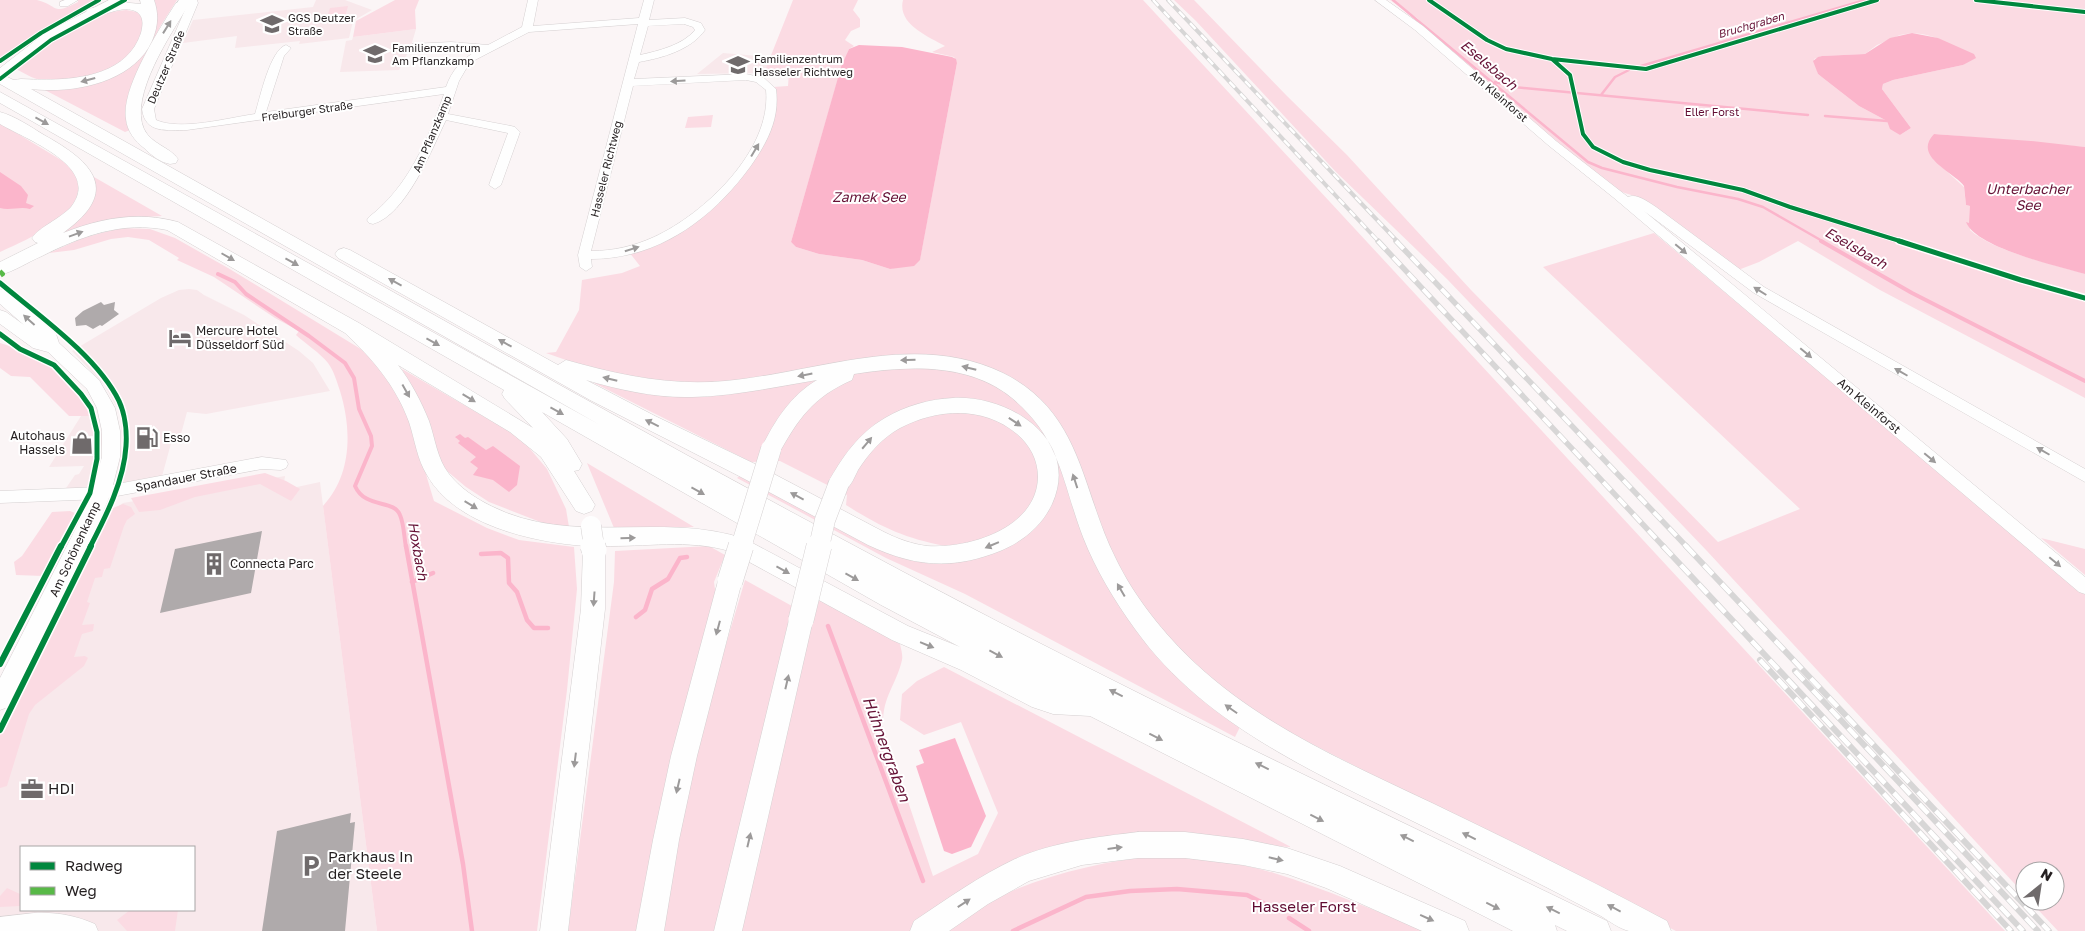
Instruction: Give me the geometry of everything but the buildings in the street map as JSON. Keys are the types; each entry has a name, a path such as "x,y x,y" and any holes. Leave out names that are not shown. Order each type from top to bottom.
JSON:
{"highway":[{"path":"4,74 35,86 54,86 87,81 106,74 131,59 140,50 146,39 152,12 147,0"},
{"path":"187,2 164,33 135,93 133,116 135,126 144,141 152,149 634,415 748,471 878,540 914,553 938,555 971,552 994,545 1016,533 1034,517 1048,490 1049,472 1044,454 1032,434 1012,419 990,410 961,405 935,406 915,411 894,421 873,436 856,456 839,483 825,520 728,931"},
{"path":"93,12 134,6 144,10 150,21"},
{"path":"4,74 113,142 732,490 906,584 1186,729 1597,931"},
{"path":"4,74 499,379 889,598 1097,707 1543,931"},
{"path":"0,117 72,160 87,179 87,189 83,201 79,208 64,223 39,240 0,258"},
{"path":"113,142 152,149"},
{"path":"0,269 69,237 99,226 125,221 158,221 185,232 352,328 517,427 533,438 559,465 584,505"},
{"path":"352,328 374,348 397,375 410,399 435,473 455,494 481,510 530,530 562,536 604,538 703,537 724,540 737,545 900,634 970,662 1041,699 1053,703 1097,707"},
{"path":"526,354 614,381 647,387 690,390 728,388 871,366 892,361 917,360 946,363 979,371 1002,381 1029,399 1048,422 1066,454 1090,527 1109,568 1127,599 1161,643 1185,669 1225,705 1280,742 1558,878 1657,931"},
{"path":"650,931 680,775 730,581 771,449 778,432 803,401 820,387 840,377 871,366"},
{"path":"499,379 524,408 555,436 564,449 576,475 592,538 593,609 554,931"},
{"path":"924,931 978,894 1024,869 1082,852 1138,845 1185,845 1243,852 1287,861 1330,876 1455,931"}],"main road":[{"path":"4,74 56,28 106,0"},
{"path":"4,74 50,36 118,0"},
{"name":"Am Schönenkamp","path":"0,295 50,338 54,348 93,385 106,408 110,421 110,457 101,493 0,700"},
{"name":"Am Schönenkamp","path":"0,316 39,344 54,348"}],"street":[{"path":"527,29 533,0"},
{"name":"Hasseler Richtweg","path":"627,83 739,78 760,80 771,89 772,109 770,124 739,175 714,204 696,218 674,232 633,249 585,261 627,83 649,0"},
{"name":"Am Kleinforst","path":"1380,0 1419,28 1552,143 1618,195 1759,290 2085,476"},
{"name":"Deutzer Straße","path":"163,126 152,122 149,118 148,109 187,2"},
{"path":"634,59 685,43 696,37 700,30 697,25 688,21 643,22"},
{"name":"Am Pflanzkamp","path":"373,220 390,207 413,178 442,116 450,90 461,68 471,58 487,48 527,29 643,22"},
{"path":"416,46 450,45 487,48"},
{"path":"259,118 279,55 286,48"},
{"name":"Freiburger Straße","path":"163,126 187,127 259,118 450,90"},
{"path":"442,116 511,129 514,132 495,185"},
{"name":"Am Kleinforst","path":"1660,223 2085,587"},
{"name":"Spandauer Straße","path":"0,497 101,493 262,463 281,464"},
{"path":"0,927 54,921 88,931"}],"shaded area":[{"name":"GGS Deutzer Straße","path":"316,0 345,0 372,10 353,21 349,38 299,44 300,41 235,48 237,36 183,43 193,20 313,7"},
{"name":"Familienzentrum Am Pflanzkamp","path":"416,29 411,46 399,70 340,72 346,41 352,40 353,37"},
{"name":"Familienzentrum Hasseler Richtweg","path":"723,53 771,57 764,73 697,74"},
{"path":"179,290 197,290 244,315 299,351 313,363 330,391 206,414 187,412 181,434 173,436 161,480 115,485 122,445 121,420 118,409 105,386 72,351 161,298"},
{"path":"96,414 103,438 96,481 85,489 64,491 84,466 49,467 81,416"},
{"path":"285,476 283,490 320,482 377,931 0,931 0,733 103,517 123,503"}],"green space":[{"path":"0,0 37,0 59,9 78,2 78,0 95,0 0,58"},
{"path":"152,0 177,0 148,50 130,130 125,132 41,88 62,87 138,58"},
{"path":"395,0 419,0 415,10 416,29 353,37 356,21"},
{"path":"793,0 858,0 853,10 860,19 860,27 851,31 845,40 854,46 849,49 837,82 791,242 796,247 819,254 862,260 890,269 920,259 957,63 954,57 932,52 945,46 922,33 909,22 904,16 903,0 1143,0 2005,931 1676,931 1248,711 1235,737 965,594 886,558 737,478 742,474 888,553 930,564 945,546 917,539 882,526 846,505 847,495 780,461 751,462 594,383 600,372 546,353 556,352 579,310 582,280 622,273 640,266 629,252 695,220 757,151 773,87 788,86 789,72 764,73"},
{"path":"1174,0 1194,0 1347,155 1471,290 1718,542 1800,509 1543,267 1654,233 2085,594 2085,931 2058,931 2039,911 2065,911 2065,861 2015,861 2015,884 1707,551 1447,279 1336,172 1196,21"},
{"name":"Eller Forst","path":"1390,0 2085,0 2085,147 1936,134 1933,135 1933,159 1964,187 1966,205 1970,206 1970,230 1981,238 2008,251 2085,274 2085,398 1880,290 1798,241 1759,262 1733,272 1641,198 1615,190 1485,81 1417,18","holes":["1921,34 1943,41 1970,60 1963,65 1893,80 1883,84 1882,89 1911,128 1900,135 1887,121 1859,106 1818,74 1814,59 1822,56 1865,54 1877,45 1900,35"]},
{"path":"348,6 344,21 325,23 330,8"},
{"path":"126,10 137,12 142,17 145,17 143,34 135,50 114,67 87,77 60,81 39,80 16,69 67,31 96,17"},
{"path":"713,115 711,127 685,128 688,117"},
{"path":"0,123 66,163 76,178 78,193 72,206 46,229 0,252"},
{"path":"94,177 162,216 128,218 52,236"},
{"path":"120,228 150,229 175,238 364,351 379,367 401,402 416,440 434,501 487,528 519,540 574,547 577,589 567,690 537,931 377,931 323,506 333,494 340,480 347,452 348,436 344,406 334,373 325,359 296,335 299,331 275,318 214,277 177,260 179,258 149,240 128,237 111,239 74,250 49,253 83,238"},
{"path":"0,343 44,361 64,375 80,394 90,416 69,416 30,377 11,376 0,368"},
{"path":"402,369 507,430 526,444 547,469 566,509 569,527 543,523 489,502 466,487 441,466 419,402"},
{"path":"587,463 694,527 614,528"},
{"path":"265,473 300,489 291,501 260,484 195,497 160,510 139,512 131,498"},
{"path":"123,504 131,507 135,514 127,520 124,526 110,568 104,569 102,577 95,578 87,602 90,603 82,625 94,624 93,631 82,634 74,657 85,656 88,658 84,666 35,705 29,714 7,786 0,788 0,733 113,508"},
{"path":"70,511 75,513 43,576 16,575 14,562 22,556 52,512"},
{"path":"2041,538 2085,549 2085,575"},
{"path":"709,546 725,555 714,582 717,604 637,931 568,931 614,582 615,551"},
{"path":"745,580 792,606 716,931 662,931 680,827 699,736"},
{"path":"819,598 900,644 902,660 887,699 883,716 883,727 933,876 978,854 998,813 961,722 924,735 900,720 902,694 917,681 944,667 1291,847 1124,838 911,931 741,931 805,638"},
{"name":"Hasseler Forst","path":"1154,856 1214,861 1274,873 1313,886 1427,931 945,931 966,915 1016,889 1044,879 1100,864"},
{"path":"7,888 20,894 20,906 0,907 0,896"},
{"path":"129,911 178,911 175,931 127,931 117,920"}],"water":[{"path":"1912,33 1938,38 1974,54 1976,58 1963,65 1893,80 1883,84 1882,89 1911,128 1900,135 1890,129 1887,121 1859,106 1818,74 1813,61 1822,56 1865,54 1890,38"},
{"name":"Zamek See","path":"859,45 902,47 952,57 956,59 957,63 920,260 914,266 890,269 862,260 819,254 796,247 791,242 841,67 849,49"},
{"name":"Unterbacher See","path":"1934,134 2085,147 2085,274 2019,255 1985,240 1973,231 1966,222 1969,223 1970,206 1966,205 1964,186 1931,157 1928,150 1929,142"},
{"path":"0,172 21,186 28,195 26,203 34,206 30,209 0,208"},
{"path":"460,434 465,438 468,437 486,450 493,446 520,466 517,485 509,492 493,480 473,475 478,468 470,462 476,457 458,443 460,441 455,437"},
{"path":"955,738 986,816 971,847 952,854 944,851 916,766 924,763 919,750"}],"waterway":[{"name":"Eselsbach","path":"1393,0 1588,162 1602,168 1677,187 1738,199 1763,207 1824,242"},
{"name":"Bruchgraben","path":"1641,66 1865,0"},
{"name":"Bruchgraben","path":"1601,95 1615,77 1629,70"},
{"path":"1495,82 1514,87 1808,115"},
{"path":"1825,116 1887,121"},
{"name":"Eselsbach","path":"1821,241 1912,293 2085,381"},
{"name":"Hoxbach","path":"218,274 235,282 246,294 309,336 345,363 354,378 359,409 371,436 372,446 355,486 365,498 397,510 402,522 406,547"},
{"name":"Hoxbach","path":"406,546 412,582"},
{"name":"Hühnergraben","path":"481,554 501,553 508,558 509,583 517,592 527,620 534,628 548,628"},
{"name":"Hühnergraben","path":"636,617 645,610 652,589 668,579 680,558 687,557"},
{"name":"Hühnergraben","path":"412,582 433,573"},
{"name":"Hoxbach","path":"412,582 463,864 472,931"},
{"name":"Hühnergraben","path":"828,626 923,881"},
{"name":"Hühnergraben","path":"1013,931 1086,897 1130,891 1177,889 1247,895 1267,905"},
{"name":"Hühnergraben","path":"1289,918 1309,931"}],"railway":[{"path":"1153,0 1379,242"},
{"path":"1168,0 1398,242"},
{"path":"1378,241 1664,547"},
{"path":"1396,241 1687,547"},
{"path":"1663,546 2023,931"},
{"path":"1686,546 2049,931"},
{"path":"1760,660 2011,931"},
{"path":"1795,671 2038,931"}],"marked path":[{"path":"0,271 3,274 0,276"}],"cycle path":[{"path":"0,61 41,33 99,0"},
{"path":"0,79 51,40 125,0"},
{"path":"1429,0 1487,40 1506,49 1552,59 1646,69 1877,0"},
{"path":"1976,0 2085,12"},
{"path":"1552,59 1570,75 1583,134 1593,147 1623,162 1650,170 1743,190 1790,207 2021,280 2085,298"},
{"path":"0,283 66,339 100,373 120,403 125,420 127,439 123,467 113,498 0,730"},
{"path":"0,334 20,349 54,365 81,394 91,408 97,432 97,459 90,493 0,664"}],"place":[{"name":"GGS Deutzer Straße","path":"272,24"},
{"name":"Familienzentrum Am Pflanzkamp","path":"375,54"},
{"name":"Familienzentrum Hasseler Richtweg","path":"738,65"},
{"name":"Mercure Hotel Düsseldorf Süd","path":"180,338"},
{"name":"Esso","path":"147,438"},
{"name":"Autohaus Hassels","path":"82,443"},
{"name":"Connecta Parc","path":"214,564"},
{"name":"HDI","path":"32,789"},
{"name":"Parkhaus In der Steele","path":"311,866"}]}
